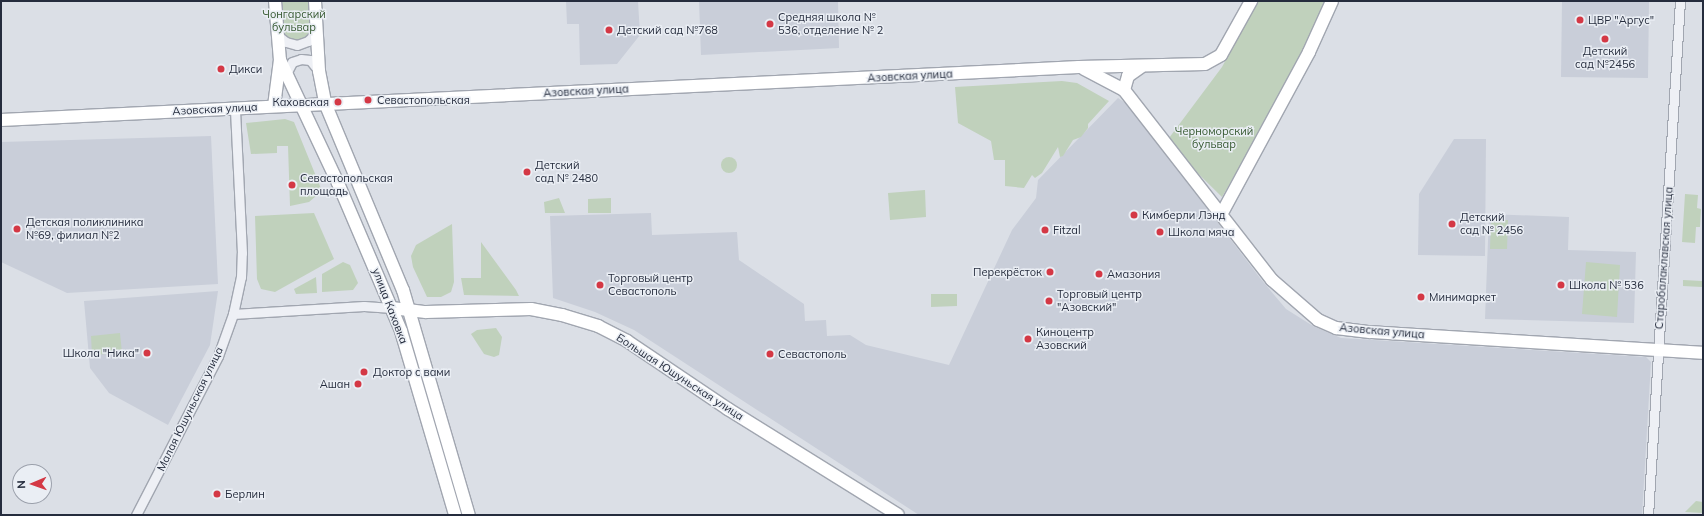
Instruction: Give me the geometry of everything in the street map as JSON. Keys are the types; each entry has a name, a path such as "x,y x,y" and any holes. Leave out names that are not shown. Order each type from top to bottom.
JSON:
{"street":[{"path":"274,106 280,60 275,1"},
{"path":"315,1 319,71 325,103"},
{"path":"1079,67 1142,67 1205,64 1218,57 1232,38 1251,1"},
{"path":"1222,213 1309,52 1332,1"},
{"name":"Старобалаклавская улица","path":"1648,515 1660,350 1680,1"},
{"path":"277,35 286,42 297,45 308,41 316,33"},
{"path":"286,74 292,62 301,59 314,63 319,71"},
{"path":"280,60 302,104"},
{"name":"Азовская улица","path":"1,120 1079,67 1124,90 1222,213 1272,280 1318,320 1336,328 1703,352"},
{"path":"1124,90 1128,76 1132,70 1142,67"},
{"name":"улица Каховка","path":"325,103 393,264 410,310 470,515"},
{"name":"улица Каховка","path":"302,104 401,331 455,515"},
{"name":"Малая Юшуньская улица","path":"136,515 218,356 233,314 241,277 242,253 235,109"},
{"path":"233,314 364,306 392,308"},
{"name":"Большая Юшуньская улица","path":"392,308 410,310 530,309 562,315 598,326 627,341 735,413 898,515"}],"shaded area":[{"name":"Детский сад №768","path":"566,1 638,1 640,35 617,64 580,65 579,24 567,24"},
{"name":"Средняя школа № 536, отделение № 2","path":"699,1 838,1 839,48 701,55"},
{"name":"Детский сад №2456","path":"1562,1 1649,1 1648,78 1561,77"},
{"path":"1118,98 1127,104 1260,278 1286,309 1313,326 1341,338 1646,357 1651,362 1642,515 919,515 634,330 595,312 553,298 550,216 651,213 652,235 737,232 739,260 804,304 805,321 826,320 827,336 850,335 866,345 949,365 1012,230 1036,198 1038,180"},
{"path":"211,136 218,284 67,293 1,262 1,142"},
{"name":"Детский сад № 2456","path":"1454,139 1486,139 1485,256 1418,255 1419,194"},
{"name":"Школа № 536","path":"1489,214 1569,217 1568,250 1636,252 1634,323 1485,319"},
{"name":"Школа \"Ника\"","path":"218,291 210,345 168,425 109,393 90,368 84,301"}],"green space":[{"name":"Чонгарский бульвар","path":"278,1 309,1 310,32 302,40 288,41 279,33"},
{"name":"Черноморский бульвар","path":"1258,1 1328,1 1307,51 1222,197 1166,142 1222,67"},
{"path":"1062,81 1077,83 1109,101 1088,124 1088,128 1081,137 1073,140 1063,156 1060,157 1058,147 1042,173 1035,178 1032,175 1024,188 1005,186 1005,160 994,160 991,141 958,123 955,87"},
{"path":"285,119 294,122 322,191 309,202 290,206 288,146 277,146 277,153 251,154 246,123"},
{"path":"729,157 736,162 737,165 732,172 729,173 722,168 721,165 726,158"},
{"path":"925,190 926,217 890,220 888,193"},
{"path":"1685,194 1698,195 1697,208 1701,209 1700,227 1696,227 1695,243 1682,242"},
{"path":"559,198 565,213 545,213 544,202"},
{"path":"611,198 611,213 588,213 588,199"},
{"path":"314,213 334,259 275,292 261,289 257,279 255,216"},
{"path":"1491,220 1508,220 1507,249 1490,249"},
{"path":"452,224 454,282 451,292 441,297 427,297 413,267 411,256 416,245"},
{"path":"481,242 519,296 464,295 461,278 481,278"},
{"path":"343,262 350,265 358,283 353,290 322,292 322,274"},
{"path":"1586,262 1620,265 1617,317 1582,314"},
{"path":"316,277 317,293 296,294 294,289"},
{"path":"1683,280 1702,281 1702,287 1683,286"},
{"path":"931,294 957,294 957,306 931,307"},
{"path":"496,328 502,337 499,355 494,357 484,354 471,334 477,330"},
{"path":"120,333 122,353 92,355 91,336"},
{"path":"1696,501 1703,502 1703,513 1685,512"}],"place":[{"name":"ЦВР \"Аргус\"","path":"1580,20"},
{"name":"Средняя школа № 536, отделение № 2","path":"770,24"},
{"name":"Детский сад №768","path":"609,30"},
{"name":"Детский сад №2456","path":"1605,39"},
{"name":"Дикси","path":"221,69"},
{"name":"Севастопольская","path":"368,100"},
{"name":"Каховская","path":"338,102"},
{"name":"Детский сад № 2480","path":"527,172"},
{"name":"Севастопольская площадь","path":"292,185"},
{"name":"Кимберли Лэнд","path":"1134,215"},
{"name":"Детский сад № 2456","path":"1452,224"},
{"name":"Детская поликлиника №69, филиал №2","path":"17,229"},
{"name":"Fitzal","path":"1045,230"},
{"name":"Школа мяча","path":"1160,232"},
{"name":"Перекрёсток","path":"1050,272"},
{"name":"Амазония","path":"1099,274"},
{"name":"Торговый центр Севастополь","path":"600,285"},
{"name":"Школа № 536","path":"1561,285"},
{"name":"Минимаркет","path":"1421,297"},
{"name":"Торговый центр \"Азовский\"","path":"1049,301"},
{"name":"Киноцентр Азовский","path":"1028,339"},
{"name":"Школа \"Ника\"","path":"147,353"},
{"name":"Севастополь","path":"770,354"},
{"name":"Доктор с вами","path":"364,372"},
{"name":"Ашан","path":"358,384"},
{"name":"Берлин","path":"217,494"}]}
